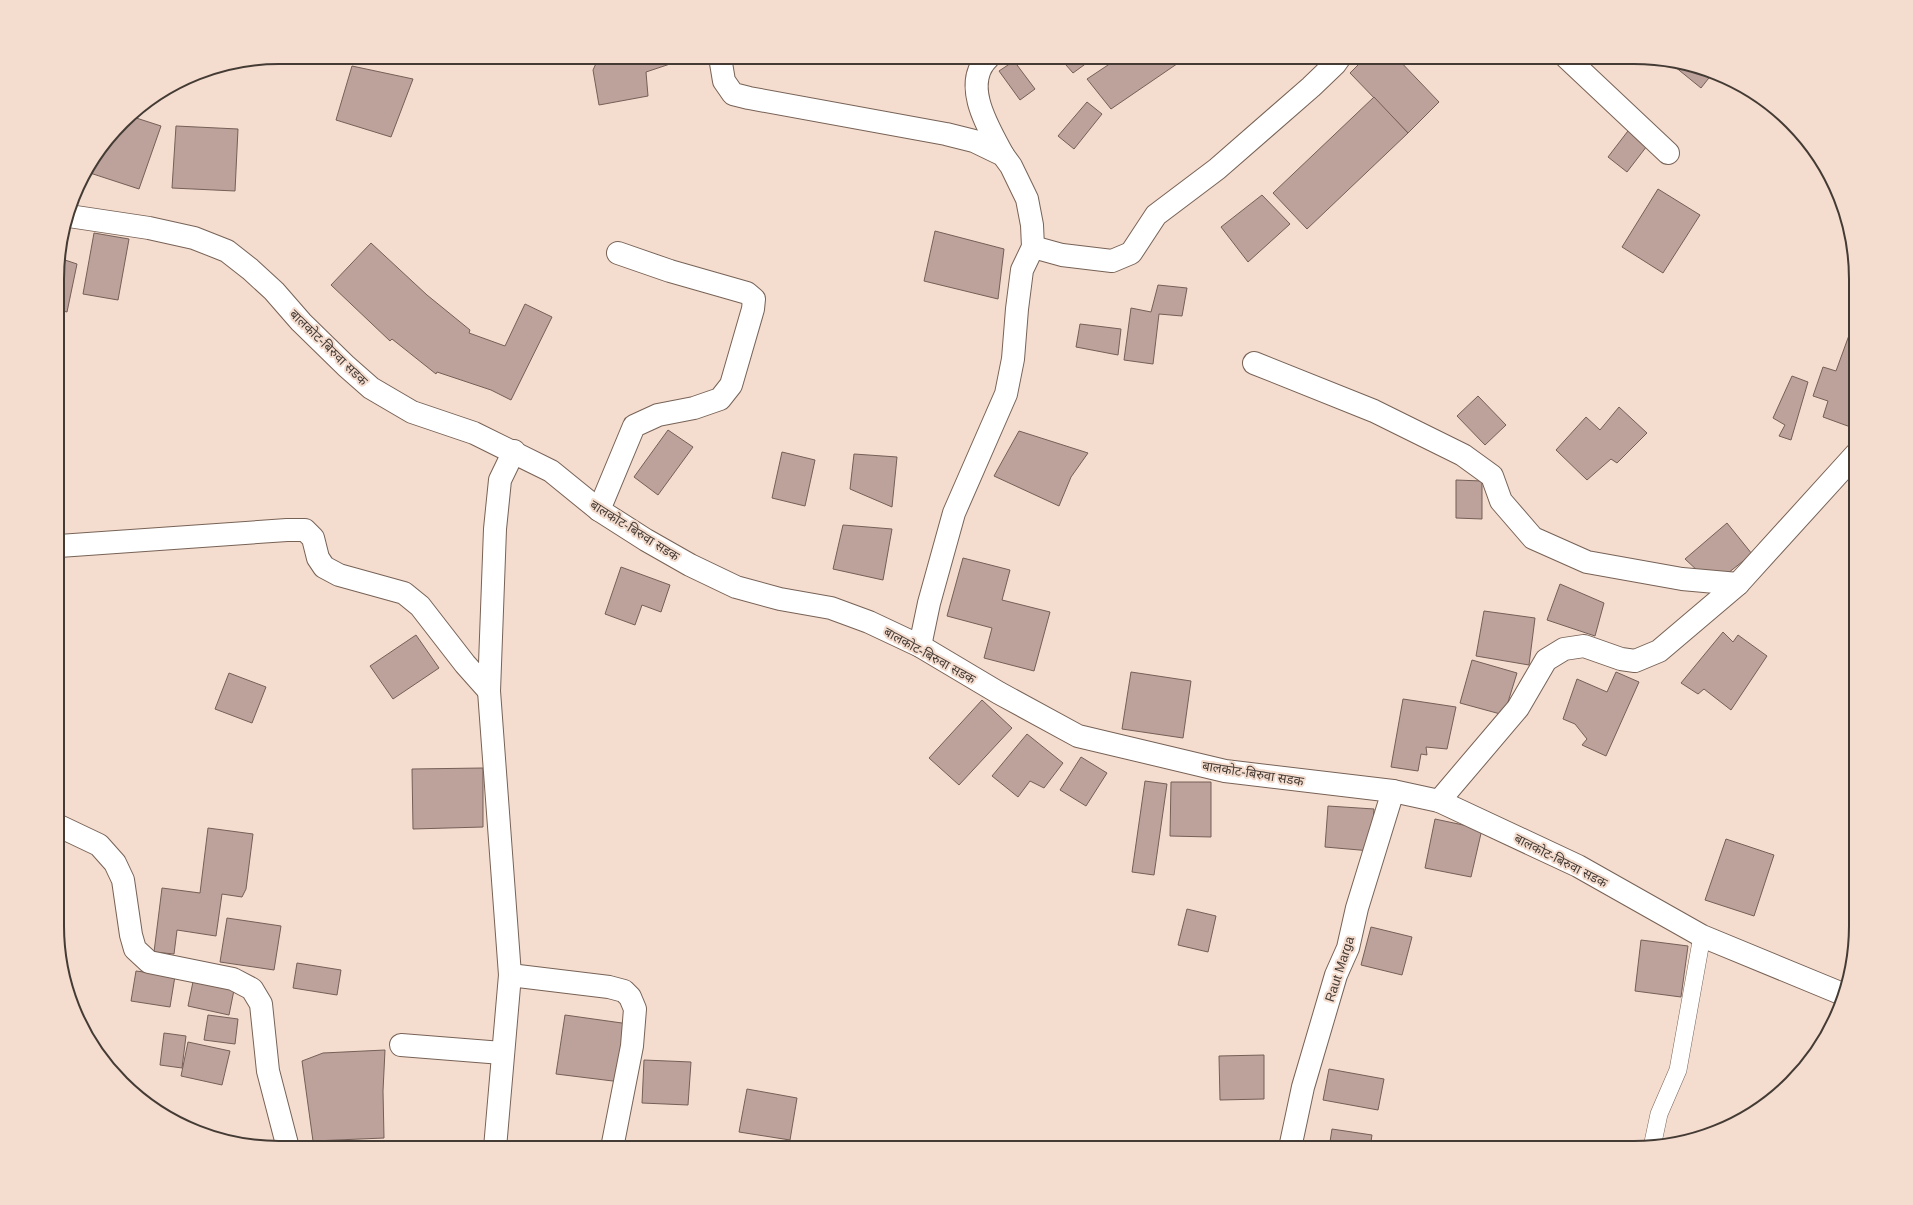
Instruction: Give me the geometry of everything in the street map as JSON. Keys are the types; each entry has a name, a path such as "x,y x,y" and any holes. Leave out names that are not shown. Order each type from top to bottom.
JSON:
{"street":[{"path":"721,64 724,81 733,94 946,134 974,141 1003,155"},
{"path":"920,646 928,603 954,513 1006,394 1013,359 1022,270 1033,247 1032,225 1027,199 1011,166 1003,155 988,126 978,98 976,80 984,64"},
{"path":"1033,247 1062,255 1112,261 1131,254 1156,215 1216,169 1311,87 1335,64"},
{"path":"1573,64 1668,153"},
{"name":"बालकोट-बिरुवा सडक","path":"73,217 157,230 194,238 226,251 250,269 274,291 301,322 371,388 412,412 474,432 550,471 599,510 690,565 736,587 780,599 831,608 869,622 920,646 999,693 1078,736 1225,771 1393,791 1439,801 1578,866 1702,936 1839,992"},
{"path":"599,510 634,426 658,415 694,408 720,399 731,385 753,309 754,299 747,293 670,271 618,253"},
{"path":"1254,363 1374,411 1463,454 1492,476 1501,501 1533,538 1587,562 1682,579 1738,584"},
{"path":"496,1141 510,975 489,691 495,529 500,480 514,452"},
{"path":"1439,801 1518,708 1546,660 1564,649 1584,646 1621,659 1635,661 1659,651 1738,584 1849,462"},
{"path":"64,546 305,530 314,538 318,558 324,567 338,575 404,593 420,606 465,664 489,691"},
{"name":"Raut Marga","path":"1292,1141 1305,1080 1336,975 1348,948 1357,908 1393,791"},
{"path":"64,828 99,845 115,863 123,880 131,935 135,949 149,962 233,979 252,989 261,1004 268,1072 286,1141"},
{"path":"510,975 609,987 624,991 630,997 635,1009 632,1046 613,1141"},
{"path":"401,1046 502,1053"}],"lane":[{"path":"1653,1140 1659,1114 1678,1070 1702,936"}],"building":[{"path":"596,64 670,64 646,72 648,96 599,105 593,70"},
{"path":"1010,64 1016,64 1035,89 1020,100 999,71"},
{"path":"1065,64 1085,64 1073,73"},
{"path":"1110,64 1177,64 1111,109 1087,79"},
{"path":"1359,64 1403,64 1439,102 1408,133 1350,73"},
{"path":"352,66 413,79 391,137 336,120"},
{"path":"1677,68 1709,77 1701,88"},
{"path":"1374,97 1408,133 1307,229 1273,193"},
{"path":"1087,102 1102,114 1074,149 1058,136"},
{"path":"136,118 161,126 139,189 92,174 117,137"},
{"path":"176,126 238,129 235,191 172,188"},
{"path":"1631,127 1650,142 1627,172 1608,157"},
{"path":"1658,189 1700,215 1663,273 1622,247"},
{"path":"1262,195 1290,224 1248,262 1221,227"},
{"path":"935,231 1004,249 998,299 924,281"},
{"path":"94,233 129,239 118,300 83,294"},
{"path":"371,243 427,295 470,330 469,333 505,346 525,304 552,317 511,400 491,390 437,372 436,374 392,339 390,341 331,285"},
{"path":"65,260 77,264 67,312 64,311"},
{"path":"1158,285 1187,288 1182,316 1159,314 1153,364 1124,360 1131,308 1151,312"},
{"path":"1080,324 1121,329 1118,355 1076,347"},
{"path":"1849,335 1849,426 1823,417 1828,401 1813,396 1823,367 1836,371"},
{"path":"1792,376 1808,382 1791,440 1779,436 1785,425 1773,418"},
{"path":"1478,396 1506,425 1485,445 1457,416"},
{"path":"1619,407 1647,433 1617,463 1611,459 1587,480 1556,450 1586,417 1600,430"},
{"path":"668,430 693,447 658,495 634,477"},
{"path":"1019,431 1088,453 1071,477 1059,506 994,476"},
{"path":"782,452 815,460 805,506 772,498"},
{"path":"854,454 897,457 892,507 850,489"},
{"path":"1456,480 1482,481 1482,519 1456,518"},
{"path":"1727,523 1752,554 1723,577 1699,572 1685,559"},
{"path":"843,525 892,529 883,580 833,569"},
{"path":"963,558 1010,570 1002,600 1050,612 1034,671 984,658 992,628 947,616"},
{"path":"621,567 670,585 661,612 642,605 635,625 605,614"},
{"path":"1560,584 1604,603 1595,636 1547,620"},
{"path":"1484,611 1535,618 1529,665 1476,656"},
{"path":"1723,632 1733,642 1738,635 1767,656 1731,710 1704,689 1698,694 1681,683"},
{"path":"416,635 439,668 393,699 370,666"},
{"path":"1472,660 1517,673 1504,715 1460,703"},
{"path":"1131,672 1191,681 1183,738 1122,729"},
{"path":"1616,672 1639,682 1606,756 1582,745 1587,739 1575,724 1563,719 1577,679 1607,692"},
{"path":"229,673 266,687 252,723 215,709"},
{"path":"1403,699 1456,707 1447,749 1426,747 1427,755 1421,754 1418,771 1391,767"},
{"path":"982,700 1012,728 959,785 929,758"},
{"path":"1027,734 1063,763 1044,788 1030,781 1018,797 992,776"},
{"path":"1081,757 1107,773 1086,806 1060,790"},
{"path":"483,768 483,827 413,829 412,769"},
{"path":"1145,781 1167,784 1154,875 1132,872"},
{"path":"1171,782 1211,782 1211,837 1170,836"},
{"path":"1328,806 1374,809 1371,851 1325,847"},
{"path":"1435,819 1482,829 1471,877 1425,868"},
{"path":"208,828 253,834 246,889 242,897 222,894 216,936 177,930 174,954 154,952 162,888 200,893"},
{"path":"1726,839 1774,855 1754,916 1705,900"},
{"path":"1187,909 1216,916 1208,952 1178,945"},
{"path":"227,918 281,926 274,970 220,962"},
{"path":"1371,927 1412,937 1402,975 1361,965"},
{"path":"1641,940 1688,946 1681,997 1635,991"},
{"path":"297,963 341,970 337,995 293,988"},
{"path":"136,971 175,976 170,1007 131,1001"},
{"path":"194,977 235,985 229,1015 188,1006"},
{"path":"208,1015 238,1019 235,1044 204,1040"},
{"path":"565,1015 629,1024 621,1082 556,1074"},
{"path":"164,1033 186,1036 182,1068 160,1065"},
{"path":"188,1042 230,1051 222,1085 181,1076"},
{"path":"385,1050 383,1091 384,1138 313,1141 302,1061 323,1053"},
{"path":"1264,1055 1264,1099 1220,1100 1219,1056"},
{"path":"644,1060 691,1062 688,1105 642,1103"},
{"path":"1329,1069 1384,1079 1378,1110 1323,1100"},
{"path":"747,1089 797,1098 790,1140 739,1132"},
{"path":"1332,1129 1372,1135 1371,1141 1330,1141"}]}
